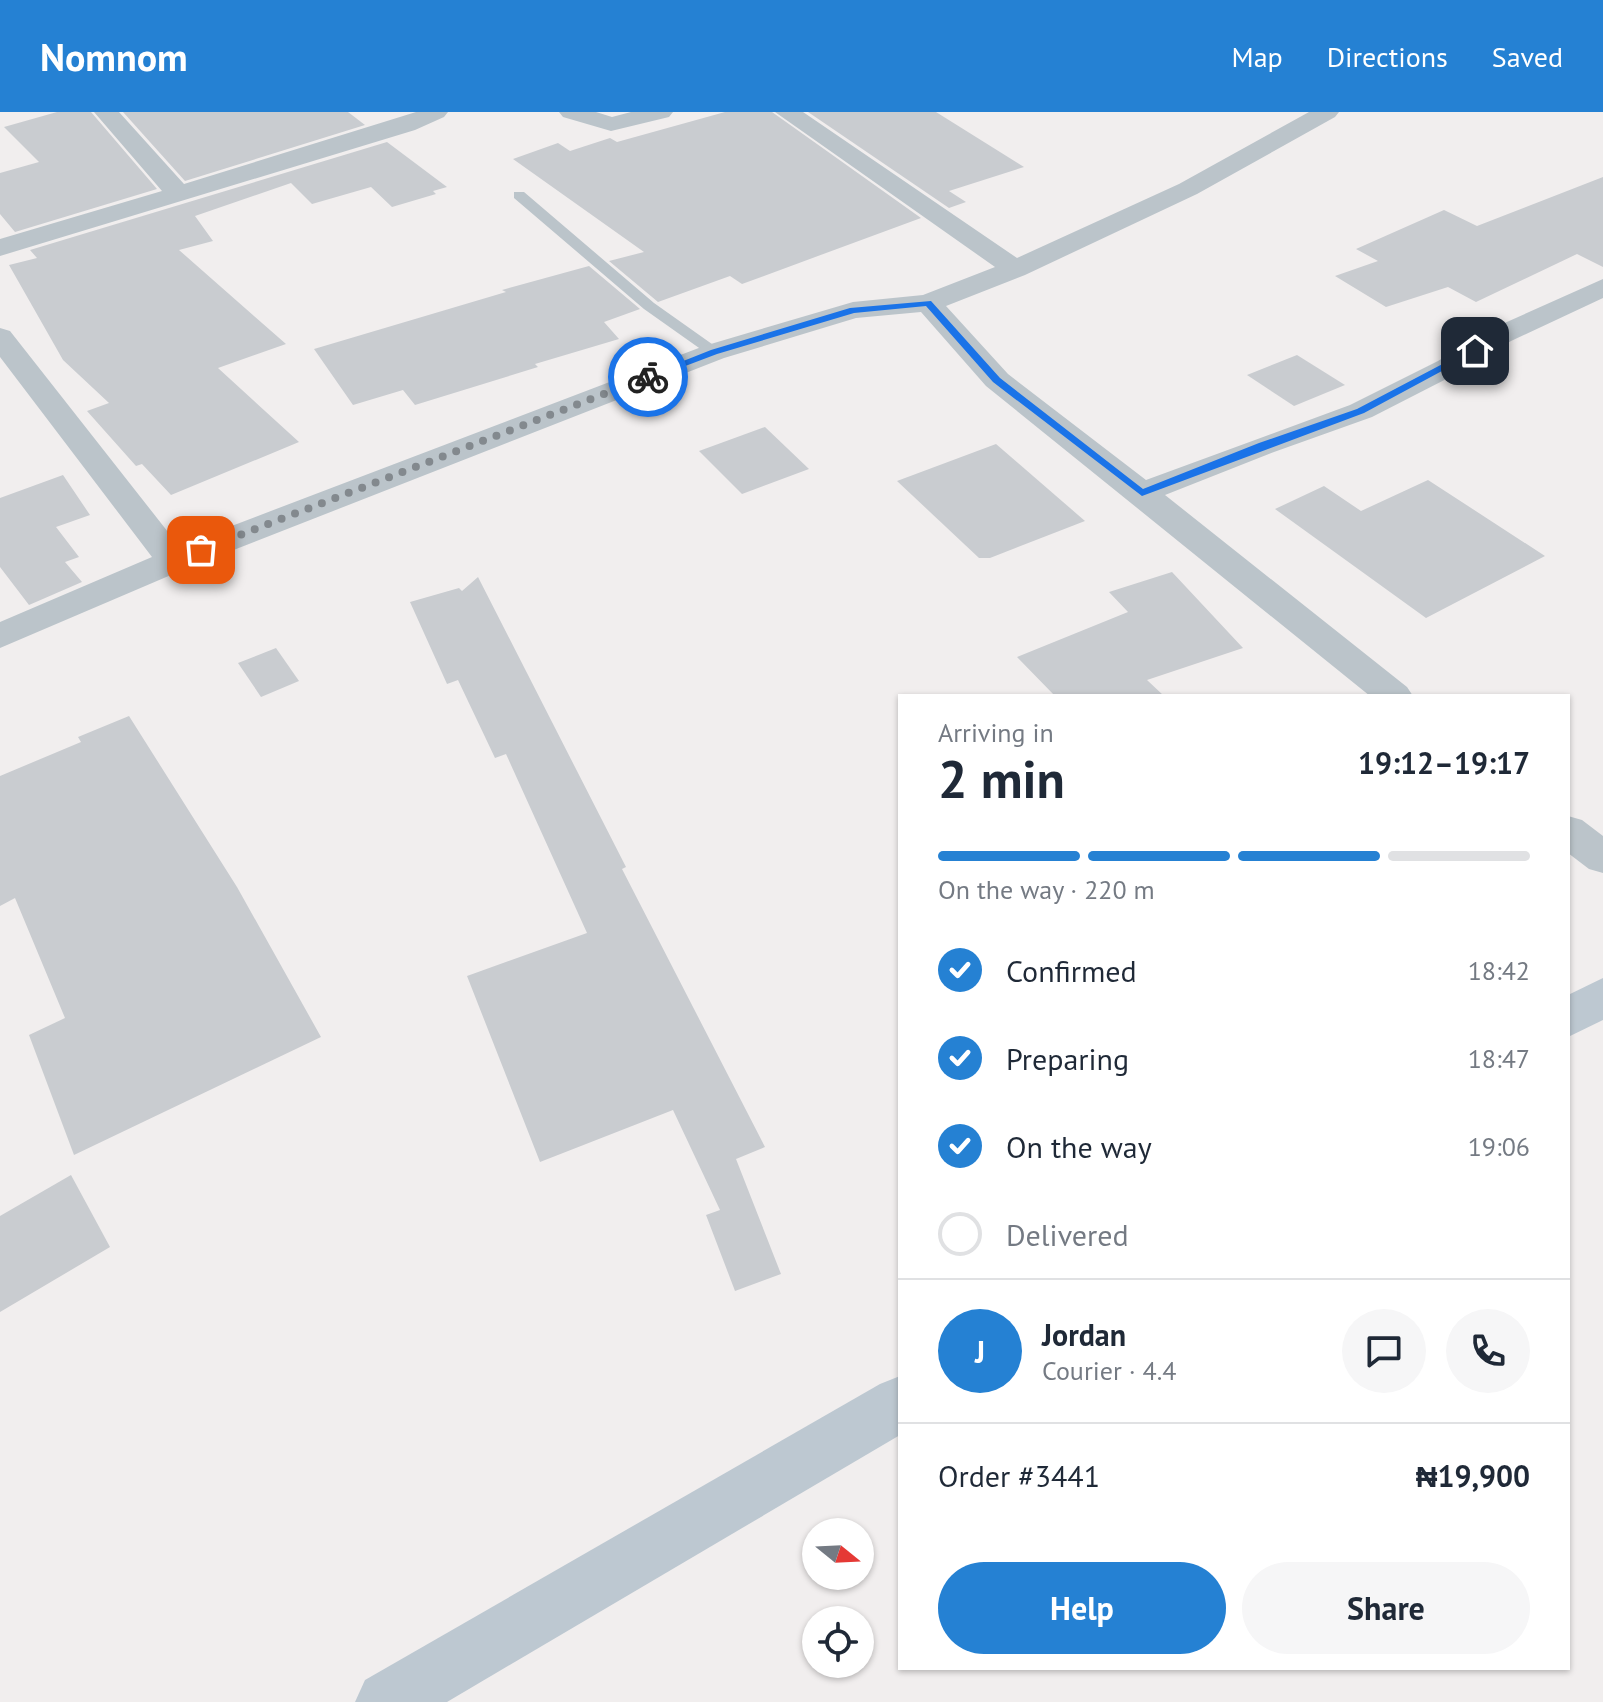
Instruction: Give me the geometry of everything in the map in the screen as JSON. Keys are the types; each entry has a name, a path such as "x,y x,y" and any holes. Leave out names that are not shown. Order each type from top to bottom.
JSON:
{"main road":[{"path":"1570,1017 1603,997"},
{"path":"387,1702 898,1405"}],"street":[{"path":"106,112 177,192"},
{"path":"0,248 177,192 407,125 436,112"},
{"path":"571,112 611,124 661,112"},
{"path":"787,112 1015,269"},
{"path":"0,636 173,561 714,352 853,310 928,303 1015,269 1188,189 1327,112"},
{"path":"1142,493 1263,445 1361,411 1448,367 1501,335 1603,287"},
{"path":"928,303 997,380 1392,694"},
{"path":"0,337 173,561"},
{"path":"1570,833 1603,858"}],"lane":[{"path":"519,195 649,306 714,352"}],"building":[{"path":"57,112 91,112 157,189 15,232 0,214 0,173 39,162 4,127"},
{"path":"123,112 348,112 365,125 185,181"},
{"path":"725,112 772,112 921,218 742,284 730,276 658,302 609,261 644,252 513,159 558,143 570,151 610,138 617,142"},
{"path":"808,112 936,112 1024,167 949,191 966,202 949,208"},
{"path":"387,142 447,187 433,191 436,194 392,207 371,187 312,204 291,183 195,216 213,241 179,250 286,344 218,368 299,442 171,495 142,464 136,466 87,411 109,403 63,360 9,265 37,258 30,250"},
{"path":"1603,177 1603,267 1577,254 1476,302 1448,287 1386,307 1335,276 1378,261 1356,249 1444,210 1477,226"},
{"path":"589,266 640,309 604,322 619,339 415,405 403,390 353,405 314,349 506,292 502,290"},
{"path":"1297,355 1345,385 1294,406 1247,375"},
{"path":"765,427 809,469 742,494 699,451"},
{"path":"996,444 1085,521 990,558 979,558 897,481"},
{"path":"63,475 90,515 56,527 79,557 65,562 82,582 29,605 0,567 0,498"},
{"path":"1428,480 1545,556 1426,618 1275,509 1324,486 1361,511"},
{"path":"1172,572 1243,648 1147,680 1162,694 1053,694 1017,657 1128,612 1109,592"},
{"path":"478,577 626,867 622,869 765,1147 736,1159 781,1274 735,1291 706,1215 720,1210 673,1110 540,1162 467,976 587,933 506,754 495,758 458,680 447,684 410,602 459,588 462,591"},
{"path":"276,648 299,681 261,697 238,663"},
{"path":"129,716 237,887 321,1037 74,1155 29,1035 65,1018 15,898 0,906 0,776 81,742 78,737"},
{"path":"71,1175 110,1247 0,1312 0,1216"}],"way so far":[{"path":"201,550 648,377"}],"route":[{"path":"648,377 714,352 853,310 928,303 997,380 1142,493 1263,445 1361,411 1475,351"}]}
